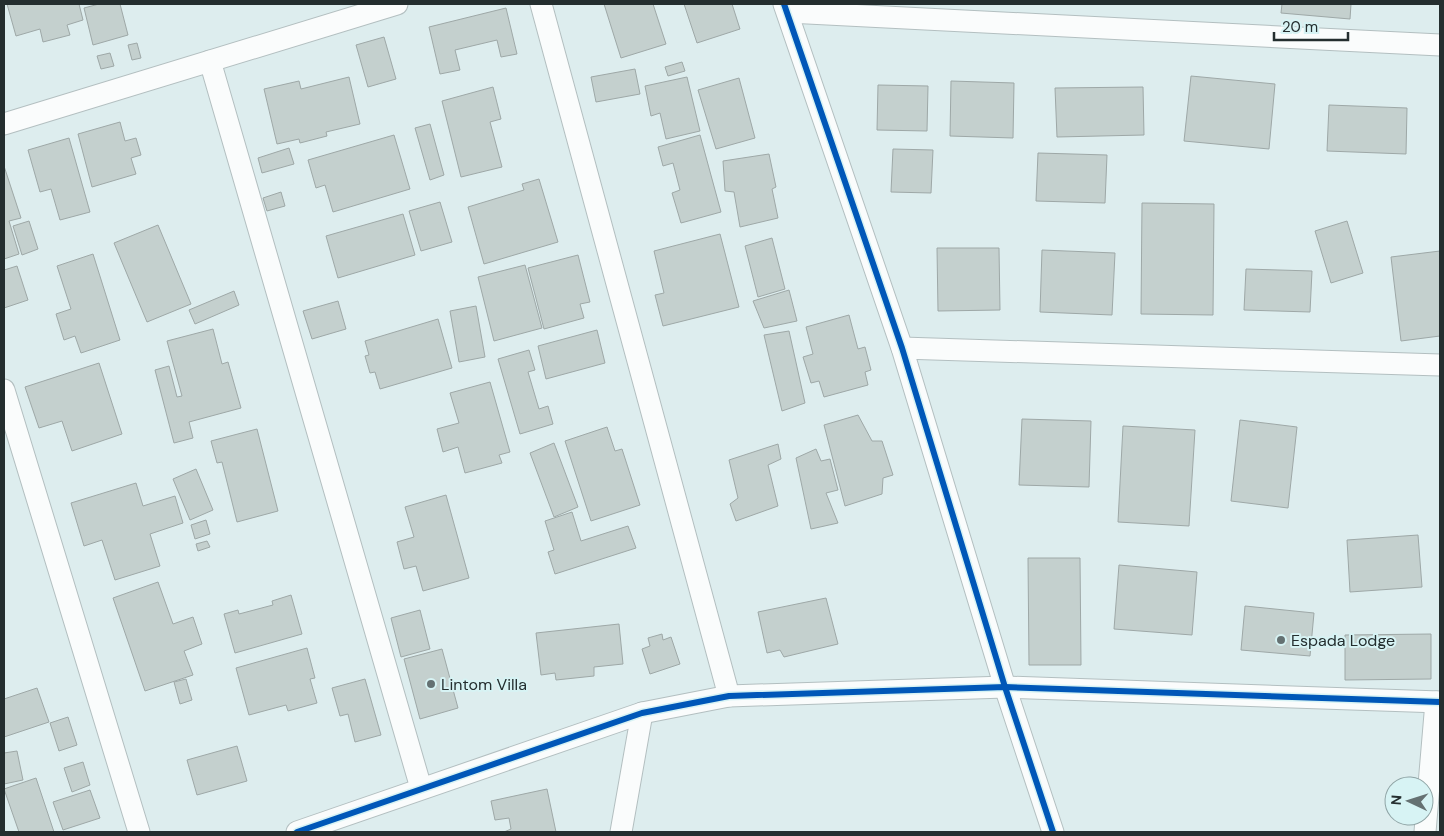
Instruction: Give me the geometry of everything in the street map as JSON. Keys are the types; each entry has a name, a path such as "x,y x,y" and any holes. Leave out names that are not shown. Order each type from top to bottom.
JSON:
{"street":[{"path":"4,124 397,4"},
{"path":"541,4 729,696"},
{"path":"1053,832 1005,687 902,348 786,8 1440,44"},
{"path":"210,61 421,788"},
{"path":"902,348 1440,365"},
{"path":"4,390 139,832"},
{"path":"296,832 642,713 729,696 1005,687 1438,702 1425,832"},
{"path":"621,832 642,713"}],"building":[{"path":"7,4 79,4 83,20 67,25 70,35 43,42 40,29 16,36"},
{"path":"99,4 120,4 128,35 93,45 84,8"},
{"path":"604,4 653,4 666,44 621,58"},
{"path":"684,4 732,4 740,29 697,43"},
{"path":"1282,4 1351,4 1350,19 1281,13"},
{"path":"506,8 517,54 501,57 497,40 455,50 460,70 440,74 429,27"},
{"path":"384,37 396,79 368,87 356,45"},
{"path":"137,43 141,58 132,60 128,45"},
{"path":"110,53 114,66 101,69 97,56"},
{"path":"682,62 685,71 668,76 665,67"},
{"path":"635,69 640,94 596,102 591,77"},
{"path":"1191,76 1275,84 1269,149 1184,141"},
{"path":"349,77 360,124 326,132 327,136 300,143 299,139 277,144 264,89 299,81 301,89"},
{"path":"687,77 700,131 666,139 660,113 651,116 645,86"},
{"path":"739,78 755,138 716,149 698,90"},
{"path":"951,81 1014,83 1013,138 950,136"},
{"path":"878,85 928,86 927,131 877,130"},
{"path":"493,87 501,119 490,122 502,167 461,177 442,101"},
{"path":"1143,87 1144,135 1057,137 1055,88"},
{"path":"1329,105 1407,108 1406,154 1327,151"},
{"path":"120,122 125,141 136,138 141,155 131,158 136,174 92,187 78,134"},
{"path":"430,124 444,175 430,180 415,128"},
{"path":"394,135 410,189 333,212 325,185 316,188 308,160"},
{"path":"700,135 721,212 681,223 672,193 680,190 673,163 663,166 658,147"},
{"path":"69,138 90,212 60,220 51,189 40,192 28,150"},
{"path":"289,148 294,164 262,173 258,158"},
{"path":"893,149 933,150 931,193 891,192"},
{"path":"1038,153 1107,155 1105,203 1036,201"},
{"path":"769,154 776,187 772,189 778,218 740,227 734,192 725,191 723,161"},
{"path":"4,166 21,218 9,221 19,254 4,259"},
{"path":"539,179 558,242 484,264 468,207 524,190 522,184"},
{"path":"281,192 285,206 267,211 263,198"},
{"path":"440,202 452,242 421,251 409,211"},
{"path":"1142,203 1214,204 1213,315 1141,314"},
{"path":"403,214 415,255 338,278 326,236"},
{"path":"29,221 38,249 22,255 13,226"},
{"path":"1347,221 1363,273 1331,283 1315,231"},
{"path":"158,225 191,304 147,322 114,243"},
{"path":"720,234 739,307 663,326 655,295 664,293 654,251"},
{"path":"772,238 785,289 758,297 745,246"},
{"path":"937,248 999,248 1000,310 938,311"},
{"path":"1042,250 1115,253 1112,315 1040,312"},
{"path":"1440,251 1440,336 1401,341 1391,257"},
{"path":"93,254 120,340 81,353 75,336 64,340 56,314 71,309 57,266"},
{"path":"578,255 590,302 580,304 584,318 544,329 528,268"},
{"path":"525,265 542,328 494,341 478,277"},
{"path":"17,266 28,300 4,308 4,270"},
{"path":"1246,269 1312,271 1310,312 1244,310"},
{"path":"789,290 797,321 764,328 753,301"},
{"path":"234,291 239,305 195,324 189,310"},
{"path":"338,301 346,329 312,339 303,311"},
{"path":"476,306 485,357 459,362 450,311"},
{"path":"849,315 858,349 865,347 871,370 865,372 868,385 824,397 819,381 811,383 803,357 813,354 806,327"},
{"path":"438,319 452,368 380,389 375,372 370,373 365,356 369,355 365,341"},
{"path":"213,329 222,364 228,362 241,408 189,422 193,438 174,443 155,370 169,366 177,397 182,396 167,341"},
{"path":"597,330 605,363 546,379 538,346"},
{"path":"789,331 805,403 782,411 764,335"},
{"path":"529,350 535,370 528,372 539,409 548,406 553,424 520,434 498,359"},
{"path":"99,363 122,434 72,451 62,421 39,428 25,387"},
{"path":"490,382 510,452 499,455 502,463 465,473 458,447 443,452 437,429 459,423 450,393"},
{"path":"858,415 872,441 882,441 893,475 883,478 882,494 845,506 824,425"},
{"path":"1022,419 1091,421 1089,487 1019,485"},
{"path":"1240,420 1297,427 1288,508 1231,501"},
{"path":"1123,426 1195,430 1189,526 1118,522"},
{"path":"607,427 615,451 622,449 640,505 591,521 565,441"},
{"path":"257,429 278,511 237,522 222,462 217,463 211,441"},
{"path":"554,443 578,507 554,517 530,453"},
{"path":"778,444 781,459 768,465 778,506 736,521 730,504 738,498 729,460"},
{"path":"816,449 821,461 830,459 838,490 826,493 838,523 811,529 796,458"},
{"path":"196,469 213,510 190,520 173,479"},
{"path":"136,483 143,506 175,496 183,523 150,534 160,566 115,580 102,540 84,546 71,503"},
{"path":"446,495 469,578 423,591 416,566 404,569 397,542 414,537 405,507"},
{"path":"572,512 581,541 628,526 636,548 555,574 548,552 554,550 545,521"},
{"path":"206,520 210,534 195,539 191,525"},
{"path":"1418,535 1422,587 1350,592 1347,540"},
{"path":"207,541 210,547 198,551 196,544"},
{"path":"1028,558 1080,558 1081,665 1029,665"},
{"path":"1119,565 1197,572 1192,635 1114,629"},
{"path":"158,582 173,624 193,617 202,644 184,651 193,675 145,691 113,598"},
{"path":"291,595 302,634 235,653 224,614 238,610 239,614 273,605 272,601"},
{"path":"826,598 838,644 784,657 780,650 767,653 758,612"},
{"path":"1245,606 1314,613 1310,656 1241,650"},
{"path":"420,610 430,649 401,657 391,618"},
{"path":"619,624 623,664 594,667 594,676 556,680 555,673 541,675 536,633"},
{"path":"662,634 663,640 671,637 680,664 650,674 642,649 650,646 648,638"},
{"path":"1431,634 1431,679 1345,680 1345,635"},
{"path":"307,648 315,678 310,679 317,703 288,711 286,705 249,715 236,668"},
{"name":"Lintom Villa","path":"442,649 458,708 420,719 404,659"},
{"path":"186,679 192,700 180,704 174,682"},
{"path":"365,679 381,735 355,742 348,714 340,716 332,688"},
{"path":"37,688 49,722 4,737 4,699"},
{"path":"68,717 77,745 59,751 50,723"},
{"path":"237,746 247,781 197,795 187,760"},
{"path":"17,751 23,780 4,784 4,753"},
{"path":"83,762 90,785 72,792 64,768"},
{"path":"36,778 54,832 19,832 4,789"},
{"path":"547,789 556,832 504,832 511,829 509,818 495,820 491,801"},
{"path":"90,790 100,818 63,830 53,802"}],"cycle path":[{"path":"784,4 902,348 1005,687 1053,832"},
{"path":"297,832 642,713 729,696 1005,687 1440,702"}],"place":[{"name":"Espada Lodge","path":"1281,640"},
{"name":"Lintom Villa","path":"431,684"}]}
